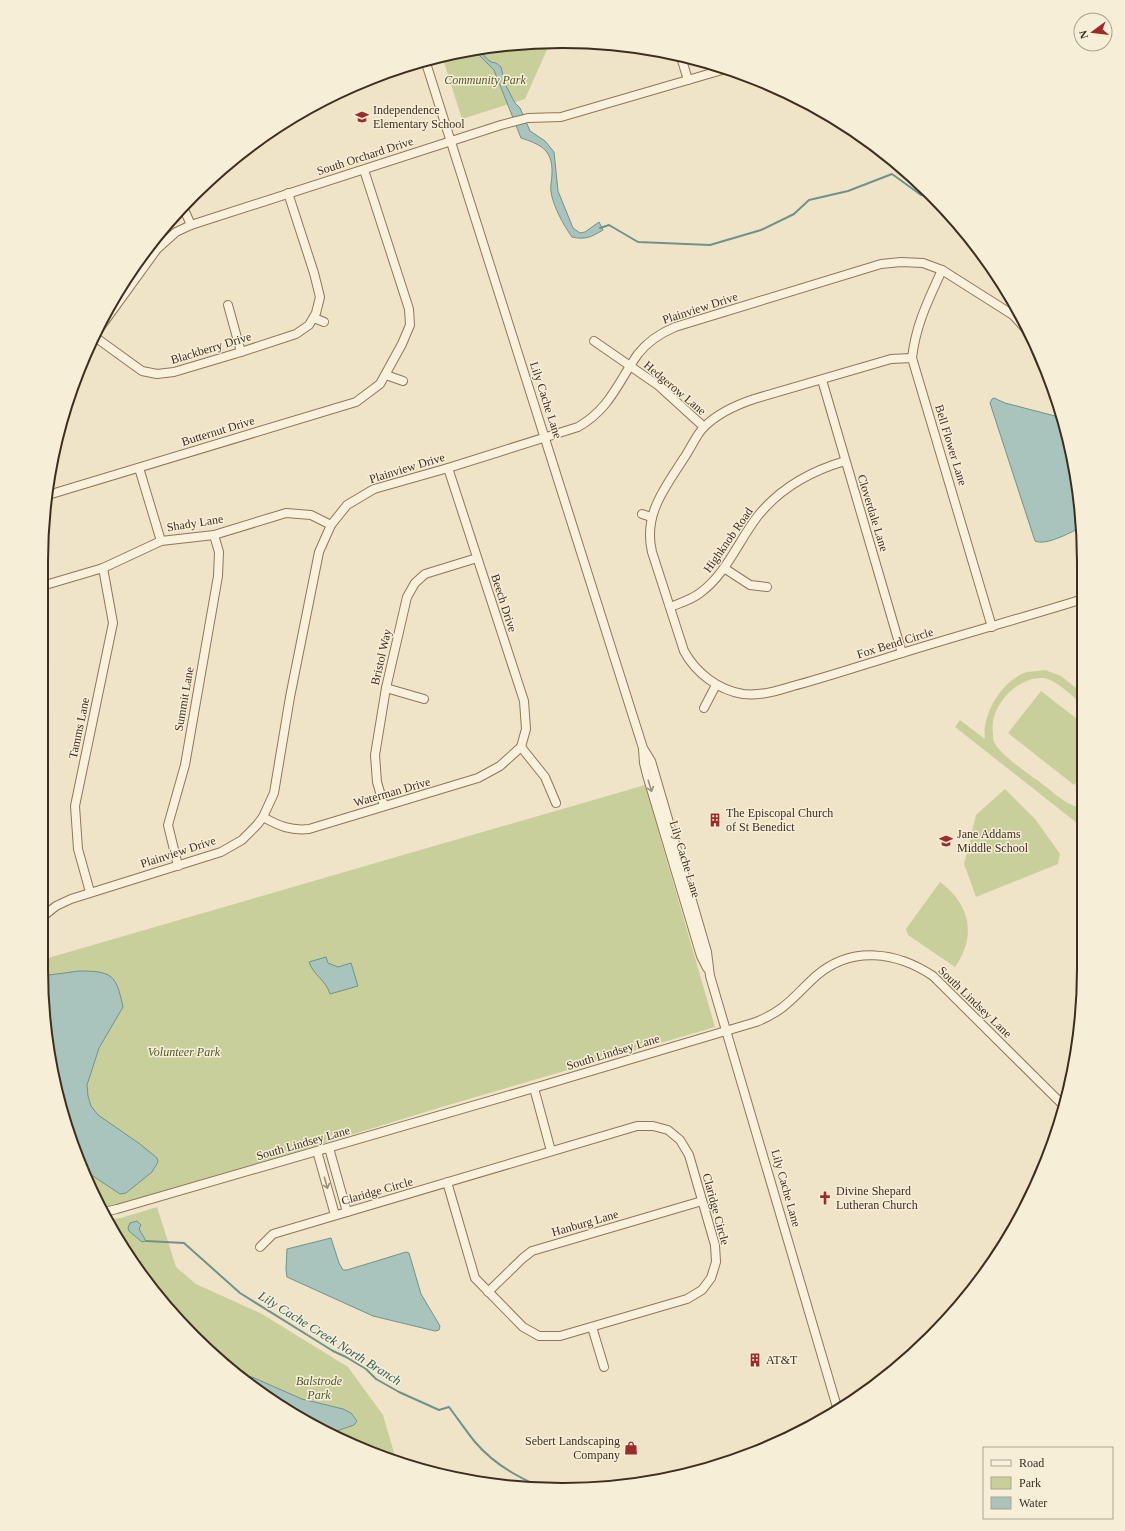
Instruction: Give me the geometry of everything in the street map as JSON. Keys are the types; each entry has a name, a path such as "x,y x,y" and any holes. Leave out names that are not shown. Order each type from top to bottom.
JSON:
{"street":[{"path":"683,63 688,80"},
{"name":"Lily Cache Lane","path":"427,67 643,748 644,763 648,780 701,956 710,976 836,1404"},
{"name":"South Orchard Drive","path":"148,258 176,232 191,225 288,193 364,170 507,123 528,118 561,117 716,72"},
{"name":"Butternut Drive","path":"52,494 356,402 380,384 402,344 410,325 409,309 364,170"},
{"path":"288,193 314,273 320,297 314,318 324,322"},
{"path":"186,213 191,225"},
{"name":"Plainview Drive","path":"48,912 56,906 90,892 221,852 242,840 263,817 274,793 290,697 319,552 331,525 347,505 374,489 448,468 578,427 590,420 604,407 638,354 660,334 675,327 881,264 901,262 923,263 942,270 1014,316"},
{"name":"Bell Flower Lane","path":"942,270 919,323 914,341 912,358 992,627"},
{"path":"228,305 242,352"},
{"name":"Blackberry Drive","path":"99,340 142,371 157,374 174,372 296,334 309,325 314,318"},
{"name":"Hedgerow Lane","path":"594,341 659,386 704,427"},
{"name":"Fox Bend Circle","path":"912,358 891,360 738,405 722,412 704,427 658,498 651,517 651,547 684,651 688,658 695,667 716,686 728,691 743,694 765,693 810,682 1077,601"},
{"path":"386,374 403,381"},
{"name":"Cloverdale Lane","path":"822,380 902,653"},
{"name":"Highknob Road","path":"670,607 690,599 700,593 713,581 724,568 757,517 782,492 814,472 845,461"},
{"path":"139,468 161,541"},
{"name":"Beech Drive","path":"448,468 524,701 526,729 521,748"},
{"name":"Shady Lane","path":"48,584 103,568 161,541 214,535 286,513 311,515 331,525"},
{"path":"642,514 651,517"},
{"name":"Summit Lane","path":"178,866 168,825 185,765 218,576 219,552 214,535"},
{"name":"Bristol Way","path":"384,806 377,782 375,755 386,688 407,597 415,583 425,574 477,558"},
{"name":"Tamms Lane","path":"90,892 78,849 75,806 113,623 103,568"},
{"path":"724,568 750,585 767,587"},
{"path":"704,708 716,686"},
{"path":"386,688 424,698"},
{"path":"521,748 545,777 556,803"},
{"name":"Waterman Drive","path":"263,817 286,828 300,830 309,829 478,778 500,766 521,748"},
{"name":"South Lindsey Lane","path":"109,1211 329,1148 756,1022 788,1004 817,976 828,968 842,961 863,956 888,956 910,963 933,976 1059,1101"},
{"path":"534,1088 551,1151"},
{"name":"Claridge Circle","path":"260,1247 273,1234 336,1215 551,1151 637,1126 652,1126 668,1130 680,1140 689,1154 715,1245 716,1262 711,1278 702,1290 687,1299 560,1336 539,1336 523,1327 475,1278 447,1182"},
{"path":"329,1148 347,1212"},
{"path":"317,1151 336,1215"},
{"name":"Hanburg Lane","path":"488,1292 532,1251 702,1201"},
{"path":"592,1327 604,1367"}],"green space":[{"name":"Community Park","path":"548,48 525,99 462,119 444,62 495,52"},
{"path":"1045,670 1061,676 1077,689 1077,700 1053,681 1048,679 1033,679 1023,683 1006,695 995,713 993,723 993,740 1003,753 1025,771 1067,803 1077,807 1077,823 955,727 960,720 985,739 987,718 994,701 1011,681 1027,672"},
{"path":"1041,691 1077,719 1077,781 1074,785 1008,733"},
{"name":"Volunteer Park","path":"645,785 715,1027 435,1109 108,1210 87,1165 75,1134 58,1069 52,1036 49,1002 48,958"},
{"path":"1005,789 1035,819 1060,854 1058,864 976,897 964,864 976,815"},
{"path":"940,882 958,900 964,910 967,921 968,932 966,944 955,967 908,935 906,929"},
{"name":"Balstrode Park","path":"157,1207 176,1267 196,1284 262,1314 348,1367 383,1415 395,1455 335,1430 305,1414 249,1377 223,1355 176,1308 154,1282 113,1219 121,1218"}],"water":[{"path":"483,54 491,62 496,63 501,67 505,84 515,103 520,108 530,131 545,141 554,152 558,191 573,228 580,233 585,232 599,222 603,230 585,238 572,237 559,216 552,198 552,165 550,158 544,149 539,145 521,138 494,70 479,55"},
{"path":"994,398 1005,403 1055,416 1067,462 1073,495 1076,530 1064,536 1045,542 1035,541 990,403"},
{"path":"326,957 328,963 338,967 351,963 358,986 330,994 326,985 313,971 309,962"},
{"path":"79,971 99,972 111,977 118,988 123,1007 99,1048 87,1085 91,1106 98,1115 140,1144 157,1158 158,1162 152,1172 126,1193 120,1194 92,1175 75,1134 58,1069 52,1036 48,975"},
{"path":"137,1221 141,1225 139,1229 146,1241 142,1242 129,1231 128,1228 130,1223"},
{"path":"331,1238 339,1263 343,1270 406,1252 409,1253 421,1294 440,1326 439,1330 435,1331 373,1316 287,1277 287,1249"},
{"path":"249,1377 302,1399 343,1409 351,1413 357,1421 354,1425 337,1431 335,1430 305,1414"}],"waterway":[{"path":"600,228 609,225 638,242 710,245 761,230 794,214 809,200 848,191 892,174 922,195"},
{"name":"Lily Cache Creek North Branch","path":"146,1241 184,1243 240,1293 333,1351 366,1369 376,1379 399,1392 439,1410 449,1407 475,1442 489,1456 513,1473 530,1482"}],"place":[{"name":"Independence Elementary School","path":"362,117"},
{"name":"The Episcopal Church of St Benedict","path":"715,820"},
{"name":"Jane Addams Middle School","path":"946,841"},
{"name":"Divine Shepard Lutheran Church","path":"825,1198"},
{"name":"AT&T","path":"755,1360"},
{"name":"Sebert Landscaping Company","path":"631,1448"}]}
